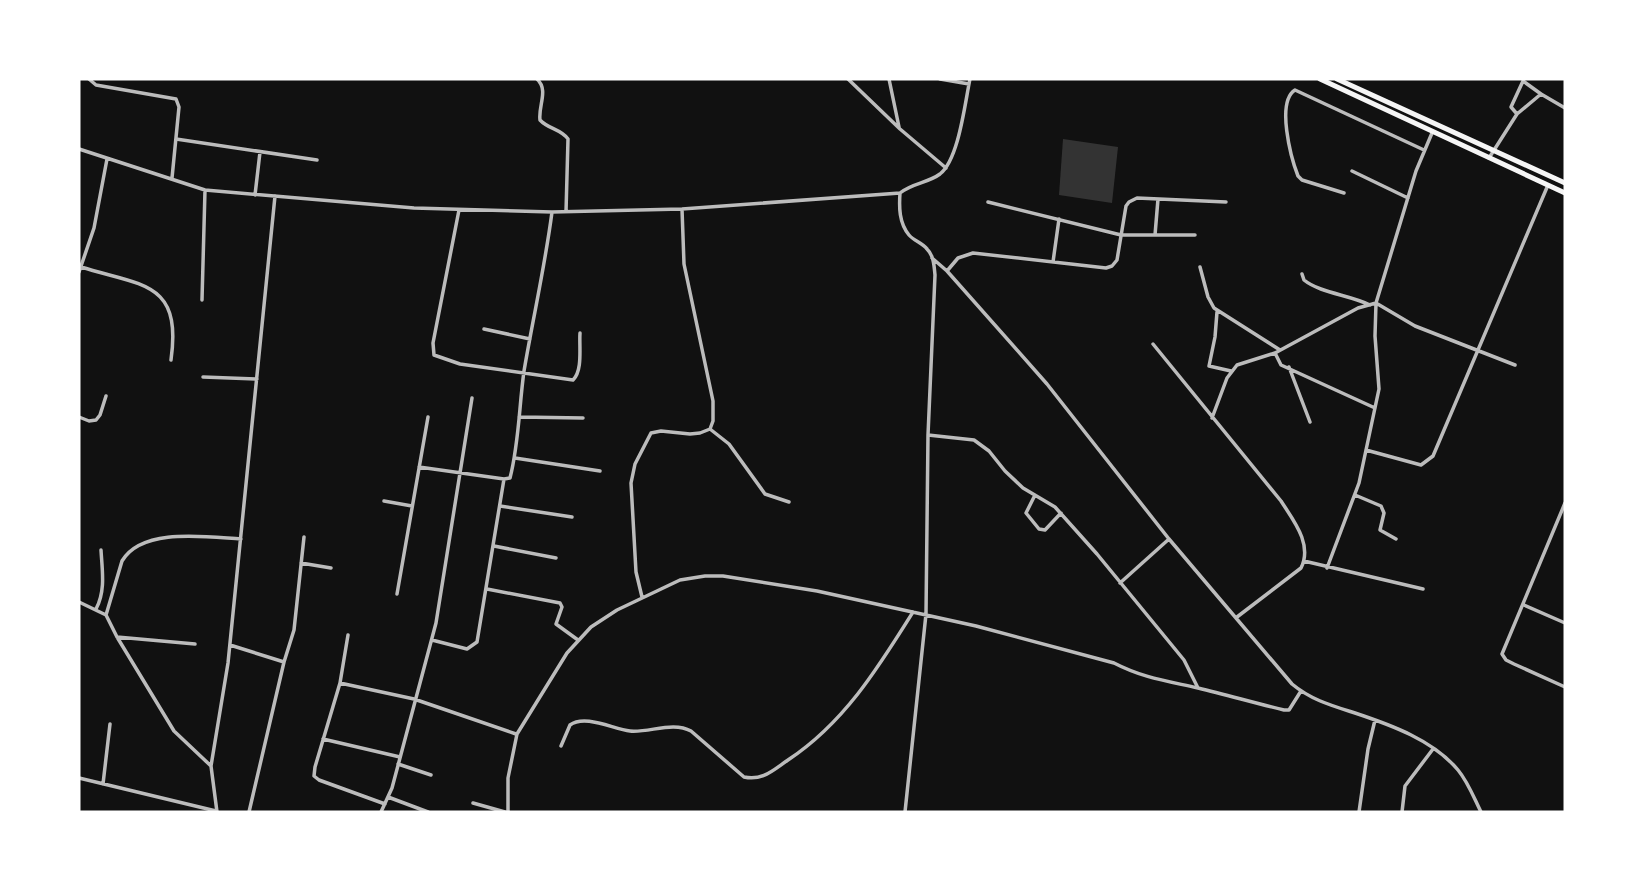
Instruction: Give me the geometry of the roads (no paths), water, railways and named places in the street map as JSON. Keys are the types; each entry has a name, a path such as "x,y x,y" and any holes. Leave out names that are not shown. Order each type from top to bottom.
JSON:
{"highway":[{"path":"1320,79 1565,193"},
{"path":"1337,79 1565,183"}],"street":[{"path":"89,79 96,85 176,99 179,107 172,178"},
{"path":"537,79 543,90 540,120 567,135 568,139 566,212"},
{"path":"848,79 946,168"},
{"path":"889,79 900,129"},
{"path":"79,149 205,190 458,210 566,212 682,209 900,193 915,184 939,176 946,168 954,148 969,81 940,79"},
{"path":"1517,114 1511,107 1523,80 1541,94 1564,106"},
{"path":"1343,193 1302,180 1298,176 1286,120 1288,99 1295,90 1424,150"},
{"path":"1489,158 1517,114 1541,94"},
{"path":"1327,568 1355,495 1375,408 1380,376 1375,336 1376,303 1408,198 1432,133"},
{"path":"176,139 317,160"},
{"path":"255,195 260,152"},
{"path":"107,158 94,228 80,270 150,288 161,295 168,306 175,336 171,360"},
{"path":"1352,171 1408,198"},
{"path":"1366,450 1421,465 1433,456 1548,185"},
{"path":"202,300 205,190"},
{"path":"900,193 902,223 910,237 927,248 935,275 928,435 926,614 905,812"},
{"path":"79,778 218,812 211,766 230,645 275,196"},
{"path":"947,271 958,258 973,253 1106,268 1117,260 1126,206 1136,198 1226,202"},
{"path":"1155,235 1158,199"},
{"path":"988,202 1121,235 1195,234"},
{"path":"682,209 684,264 714,411 710,429"},
{"path":"458,210 433,343 434,355 460,364 573,380 577,377 580,334"},
{"path":"419,467 510,478 515,458 524,372 552,212"},
{"path":"1053,262 1059,219"},
{"path":"932,258 947,271 1051,389 1169,539 1284,675 1301,691 1326,704 1400,730 1433,749 1457,769 1481,812"},
{"path":"1200,267 1208,297 1217,310 1278,351"},
{"path":"1302,274 1304,280 1312,286 1370,304"},
{"path":"1212,418 1231,371 1237,365 1278,351 1370,304 1376,303 1415,326 1515,365"},
{"path":"1217,310 1209,366 1231,371"},
{"path":"484,329 531,339"},
{"path":"1153,344 1281,501 1298,529 1304,546 1301,568 1237,617"},
{"path":"1278,351 1279,362 1375,408"},
{"path":"1289,367 1310,422"},
{"path":"203,377 257,379"},
{"path":"79,417 89,421 96,420 106,396"},
{"path":"381,812 400,758 432,640 472,398"},
{"path":"397,594 428,416"},
{"path":"519,417 583,418"},
{"path":"710,429 729,444 765,494 789,502"},
{"path":"642,597 636,572 631,494 635,464 651,433 690,434 710,429"},
{"path":"928,435 974,440 989,451 1013,479 1061,513 1184,660 1198,688"},
{"path":"515,458 600,471"},
{"path":"432,640 459,648 472,647 477,642 504,479"},
{"path":"1035,495 1026,513 1039,529 1045,530 1061,513"},
{"path":"1355,495 1381,506 1384,513 1380,530 1396,539"},
{"path":"384,501 412,506"},
{"path":"1565,503 1502,654 1506,660 1565,687"},
{"path":"500,506 572,517"},
{"path":"106,615 122,561 135,548 167,537 241,538"},
{"path":"249,812 294,630 304,537"},
{"path":"1120,583 1169,539"},
{"path":"494,545 556,558"},
{"path":"96,610 101,601 101,550"},
{"path":"1304,561 1423,589"},
{"path":"301,563 331,568"},
{"path":"473,803 506,812 508,778 517,734 556,668 591,627 642,597 680,580 705,576 723,576 817,591 926,614 1114,663 1147,678 1284,710 1293,706 1301,691"},
{"path":"487,589 561,603 556,624 578,640"},
{"path":"79,602 106,615 174,731 211,766"},
{"path":"1524,605 1565,623"},
{"path":"561,746 570,725 580,720 629,731 682,727 691,731 744,777 753,779 765,776 818,738 845,710 871,678 913,612"},
{"path":"348,635 340,683 314,772 316,778 384,804"},
{"path":"117,637 195,644"},
{"path":"230,645 284,662"},
{"path":"340,683 416,699 517,734"},
{"path":"1359,812 1375,720"},
{"path":"103,784 110,724"},
{"path":"323,739 400,758"},
{"path":"1402,812 1405,786 1433,749"},
{"path":"398,764 431,775"},
{"path":"388,797 428,812"}]}
